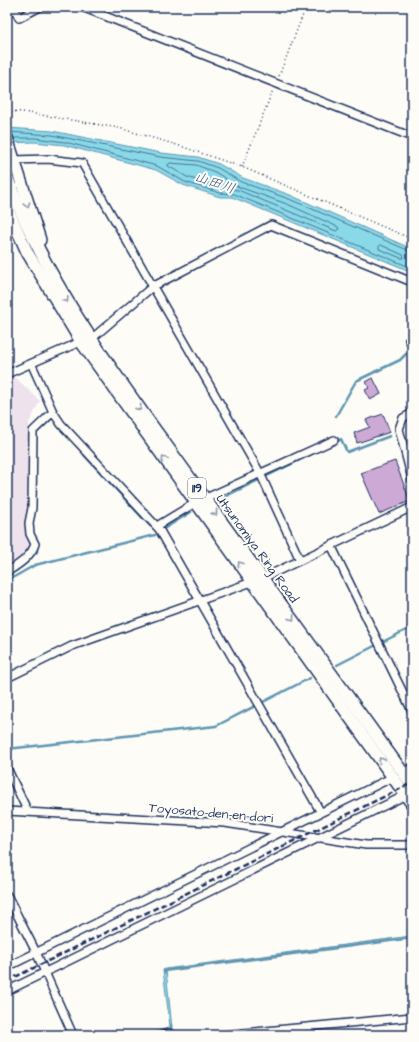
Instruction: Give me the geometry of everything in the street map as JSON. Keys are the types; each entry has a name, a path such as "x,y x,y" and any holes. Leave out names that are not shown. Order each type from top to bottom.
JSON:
{"highway":[{"name":"119","path":"7,138 14,164 58,287"},
{"name":"Utsunomiya Ring Road","path":"7,177 33,241 86,340"},
{"name":"Utsunomiya Ring Road","path":"7,207 27,252 86,340 200,501 412,785"},
{"name":"119","path":"7,218 10,232 27,252"},
{"name":"Utsunomiya Ring Road","path":"403,772 409,799"}],"street":[{"path":"14,7 19,18 40,7"},
{"path":"82,7 91,8 412,137"},
{"path":"14,164 48,159 82,163 260,473 300,560"},
{"path":"7,374 32,365 96,336 152,287 271,225 412,282"},
{"path":"32,365 53,412 61,424 157,526 320,812"},
{"path":"7,572 20,564 33,551 35,544 30,534 29,523 32,508 33,431 53,412"},
{"path":"412,413 403,418 399,429 412,477"},
{"path":"157,526 200,501 334,440"},
{"path":"7,678 72,646 258,580 412,506"},
{"path":"331,546 412,711"},
{"path":"7,768 28,812"},
{"path":"7,967 282,830 403,772"},
{"path":"7,992 320,837 409,799"},
{"name":"Toyosato-den-en-dori","path":"7,811 225,823 282,830 366,845 412,845"},
{"path":"7,895 36,952 73,1035"},
{"path":"222,1035 412,1017"},
{"path":"164,1035 169,1033 172,1035"}],"path":[{"path":"7,111 23,112 119,128 177,145 242,167 412,239"}],"shaded area":[{"path":"16,378 40,401 29,423 31,497 26,533 32,547 13,565 7,568 7,380"}],"water":[{"name":"山田川","path":"7,128 52,131 161,153 198,157 219,164 243,178 290,195 412,249 412,272 232,197 220,197 183,185 156,170 64,145 34,142 7,143"},
{"path":"412,936 166,970 172,1028 170,1026 163,970 165,969"}],"building":[{"path":"373,378 381,394 370,400 365,390 369,388 366,382"},
{"path":"383,414 390,432 357,443 354,433 370,427 366,420"},
{"path":"395,461 410,501 379,514 361,473"}],"waterway":[{"path":"336,416 356,381 400,360 406,354"},
{"path":"335,443 341,439 347,452 390,436"},
{"path":"218,500 312,454"},
{"path":"84,455 150,526"},
{"path":"162,530 191,512"},
{"path":"7,581 35,565 155,535"},
{"path":"31,556 37,552 37,546"},
{"path":"337,665 412,627"},
{"path":"7,749 216,726 310,678"},
{"path":"165,973 164,971 412,938"},
{"path":"148,1035 171,1028 171,1025"}],"railway":[{"path":"7,981 412,783"}]}
